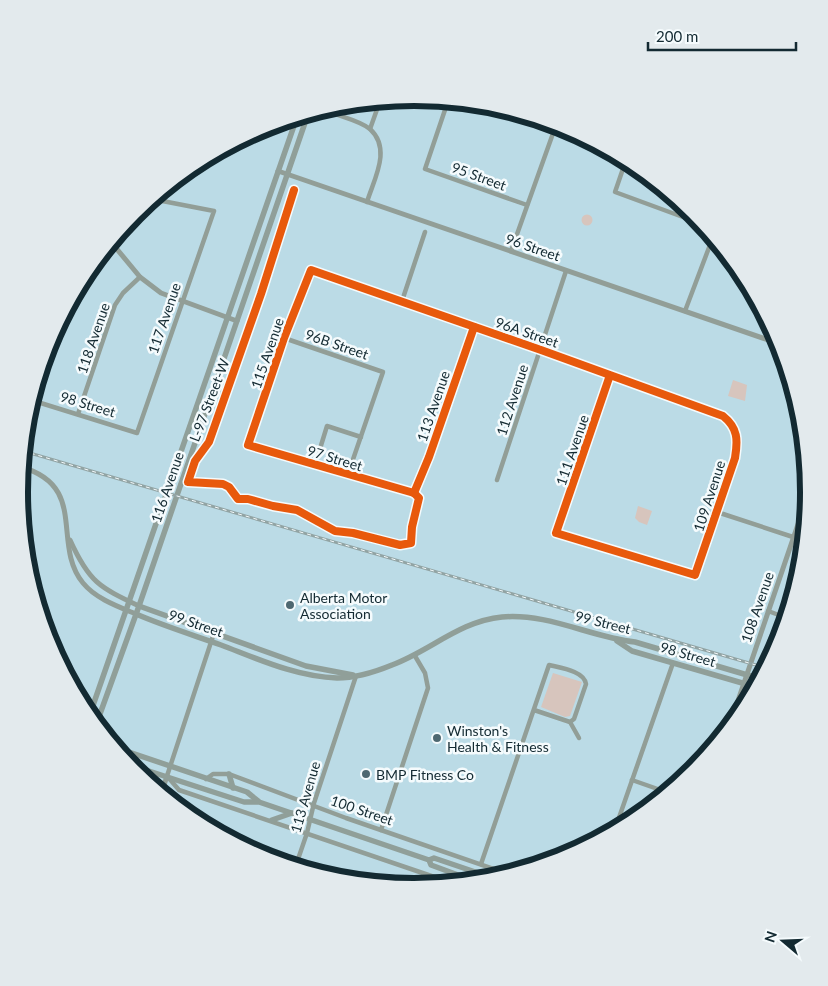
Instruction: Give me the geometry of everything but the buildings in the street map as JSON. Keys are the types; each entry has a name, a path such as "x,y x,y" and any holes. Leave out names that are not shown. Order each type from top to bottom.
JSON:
{"main road":[{"name":"116 Avenue","path":"99,717 139,606 305,123"},
{"name":"116 Avenue","path":"92,707 294,126"},
{"path":"163,507 172,510"},
{"name":"99 Street","path":"139,606 306,666 356,676"},
{"name":"99 Street","path":"136,614 302,673 331,677 356,676 415,656 458,630 483,621 503,617 536,618 615,640 635,642 676,654"},
{"name":"98 Street","path":"615,640 632,651 749,685"},
{"name":"98 Street","path":"676,654 754,677"},
{"path":"90,704 97,694"},
{"name":"100 Street","path":"126,751 246,792 259,802 292,814 429,860 431,864 461,876"},
{"name":"100 Street","path":"144,769 244,802 259,802"},
{"path":"229,774 233,788"},
{"path":"272,820 292,814"},
{"name":"100 Street","path":"429,860 434,858 480,873"}],"street":[{"path":"370,129 377,108"},
{"name":"95 Street","path":"446,108 425,169 527,205"},
{"path":"336,115 370,129 381,145 382,156 367,202"},
{"path":"511,252 552,132"},
{"path":"623,168 614,192 685,218"},
{"name":"96 Street","path":"278,171 769,340"},
{"name":"117 Avenue","path":"137,433 214,211 161,201"},
{"path":"402,301 425,232"},
{"path":"685,311 710,244"},
{"path":"115,247 140,277 161,293 236,321"},
{"name":"96A Street","path":"310,270 541,350 723,416 732,424"},
{"name":"115 Avenue","path":"248,445 284,338 310,270"},
{"name":"112 Avenue","path":"497,480 566,270"},
{"name":"118 Avenue","path":"78,414 115,305 123,293 140,277"},
{"name":"113 Avenue","path":"414,493 429,457 474,327"},
{"name":"96B Street","path":"284,338 383,372 360,437"},
{"name":"111 Avenue","path":"610,375 556,533 695,575"},
{"name":"98 Street","path":"39,402 137,433"},
{"name":"109 Avenue","path":"695,575 735,458 738,440 732,424"},
{"name":"97 Street","path":"315,465 328,426 360,437"},
{"path":"348,474 360,437"},
{"name":"97 Street","path":"248,445 414,493"},
{"name":"99 Street","path":"28,469 38,473 57,490 63,505 71,560 83,582 94,593 136,614"},
{"path":"717,512 793,538"},
{"name":"108 Avenue","path":"736,706 800,518"},
{"name":"99 Street","path":"69,537 92,580 139,606"},
{"path":"768,611 780,616"},
{"path":"163,787 214,633"},
{"path":"381,830 428,688 426,673 415,656"},
{"path":"618,821 673,663"},
{"path":"481,864 549,665 581,675 586,684 574,719 570,722"},
{"name":"113 Avenue","path":"297,861 307,833 312,806 356,676"},
{"path":"534,710 570,722 579,738"},
{"path":"206,779 213,774 229,774"},
{"name":"100 Street","path":"229,774 312,806 497,870"},
{"name":"100 Street","path":"167,776 179,790 272,820 439,879"},
{"path":"632,780 661,790"}],"shaded area":[{"path":"587,214 593,220 587,226 581,220"},
{"path":"733,380 747,385 745,401 728,396"},
{"path":"638,506 652,511 647,525 635,518"},
{"path":"553,673 582,682 570,716 565,717 541,707"}],"railway":[{"path":"30,453 760,666"}],"cycle path":[{"name":"L-97 Street-W","path":"294,190 261,294 209,442 195,461 188,482 223,484 229,487 238,499 248,499 297,510 335,531 353,533 400,545 411,543 412,527 419,498 414,493"},
{"path":"414,493 248,445 284,338 311,270 541,350 723,416 732,425 736,435 735,458 695,575 556,533 610,375"},
{"path":"414,493 429,457 474,327"}],"place":[{"name":"Alberta Motor Association","path":"290,605"},
{"name":"Winston's Health & Fitness","path":"437,738"},
{"name":"BMP Fitness Co","path":"366,774"}]}
